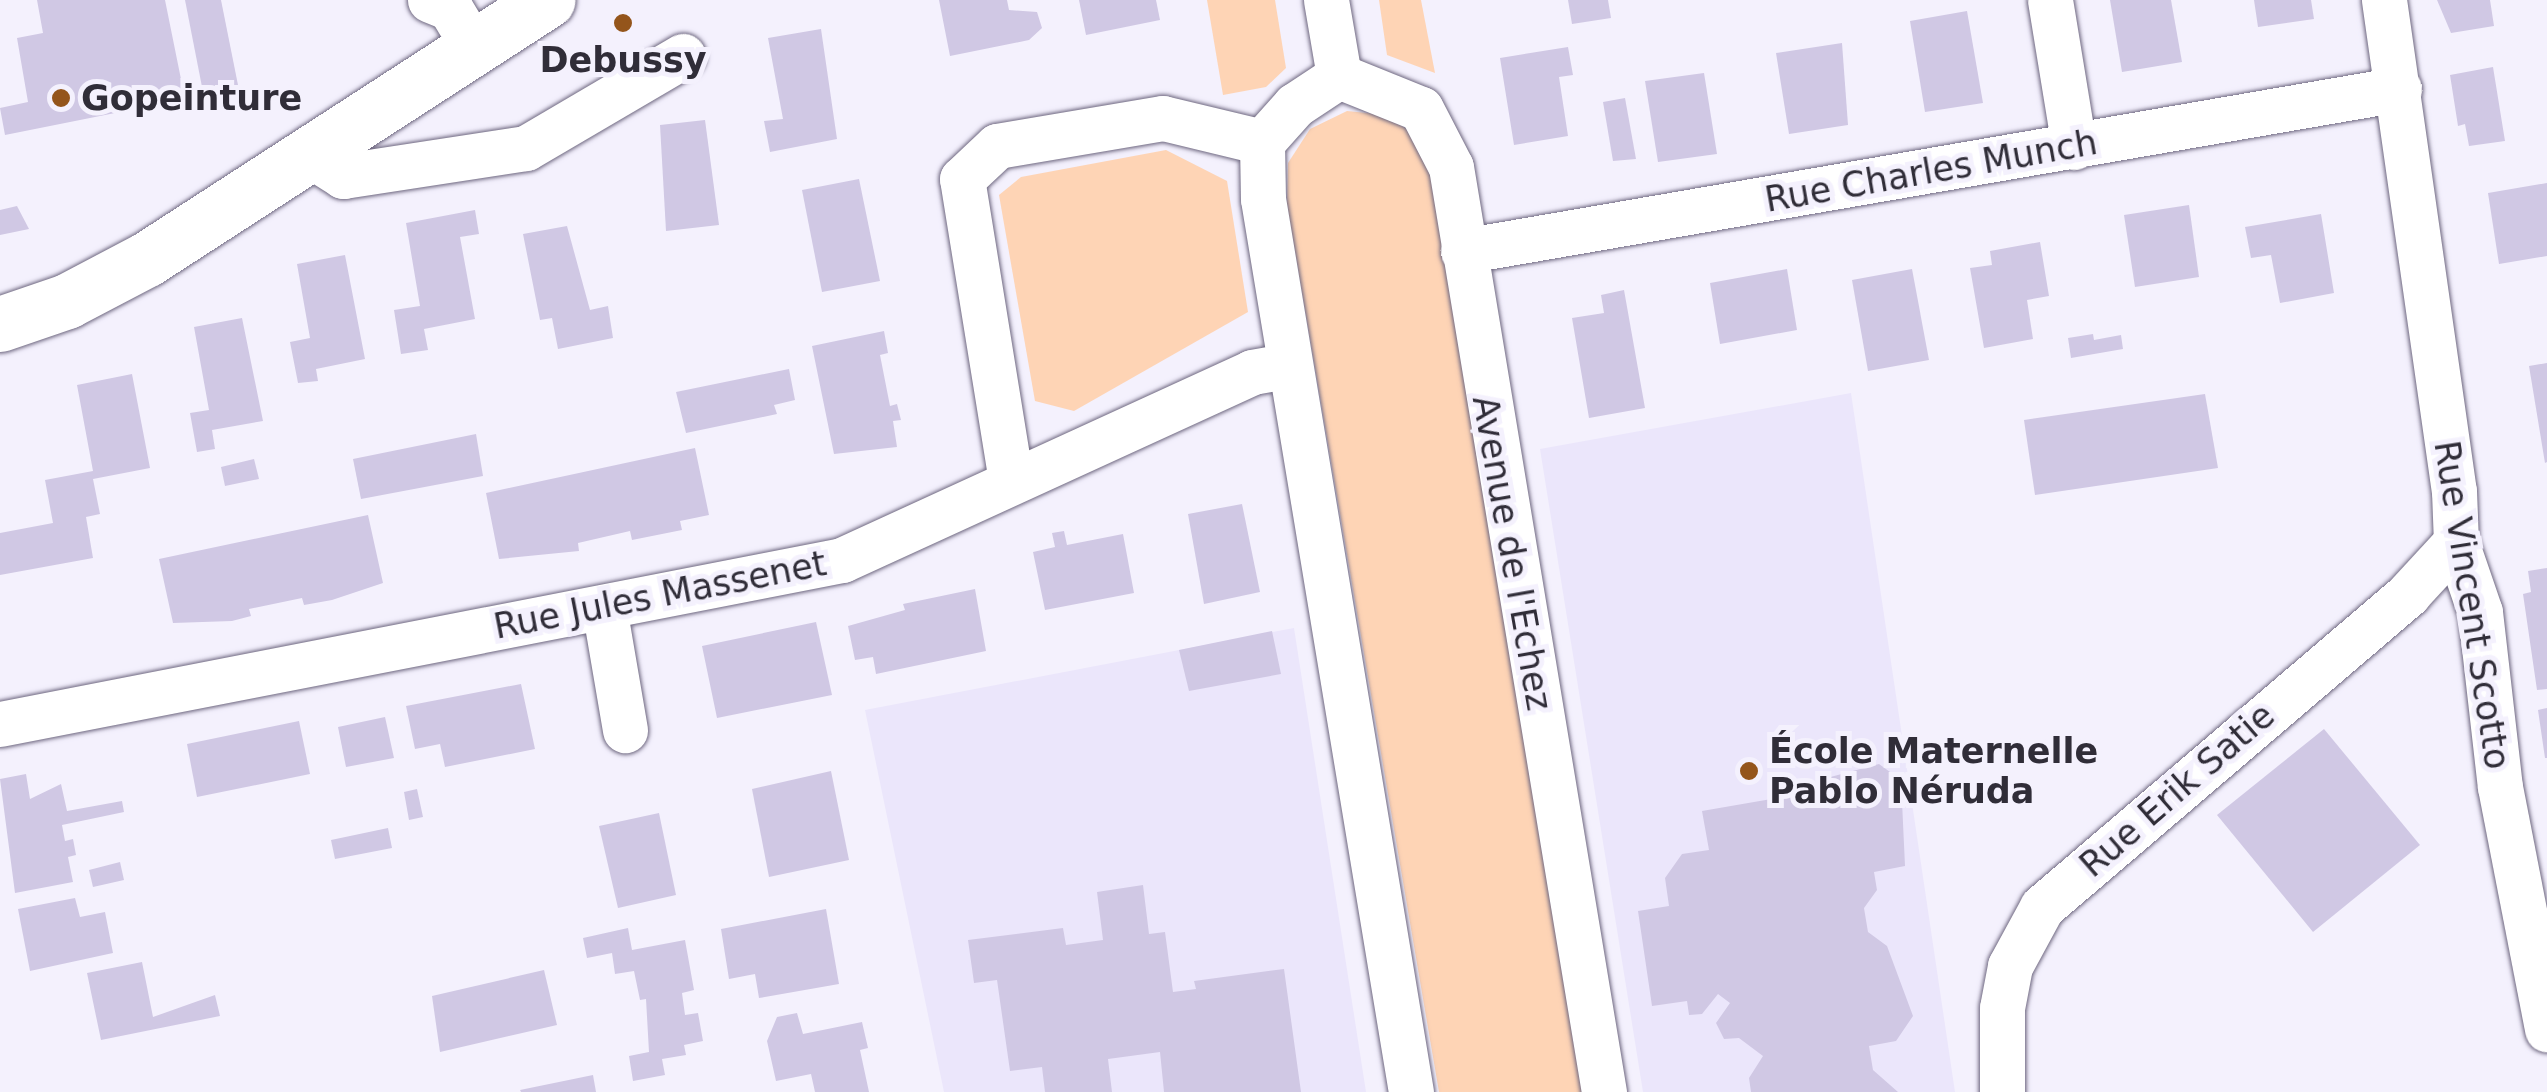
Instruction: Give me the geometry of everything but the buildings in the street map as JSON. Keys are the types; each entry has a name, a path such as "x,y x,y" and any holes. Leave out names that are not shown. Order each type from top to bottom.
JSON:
{"main road":[{"path":"0,324 98,287 313,157 548,0"}],"street":[{"path":"430,0 450,8 474,48"},
{"path":"1326,0 1339,76 1295,105 1262,142 1262,199 1411,1092"},
{"path":"2050,0 2074,147"},
{"name":"Rue Vincent Scotto","path":"2384,0 2399,88 2456,542 2480,612 2500,788 2547,1029"},
{"path":"313,157 344,176 526,148 683,56"},
{"name":"Avenue de l'Echez","path":"1339,76 1421,109 1440,135 1604,1092"},
{"name":"Rue Charles Munch","path":"1463,252 2399,88"},
{"path":"1011,480 962,179 998,146 1163,118 1262,142"},
{"name":"Rue Jules Massenet","path":"0,724 842,560 1252,372 1287,366"},
{"name":"Rue Erik Satie","path":"2002,1092 2002,1008 2010,966 2042,907 2408,594 2456,542"},
{"path":"604,607 625,730"}],"shaded area":[{"path":"1207,0 1275,0 1286,68 1266,87 1223,95"},
{"path":"1379,0 1421,0 1435,73 1387,55"},
{"path":"1347,111 1387,115 1420,139 1436,176 1586,1092 1439,1092 1287,204 1288,163 1310,129"},
{"path":"1166,150 1227,181 1248,312 1074,411 1035,401 999,195 1021,177"},
{"name":"École Maternelle Pablo Néruda","path":"1851,393 1955,1092 1643,1092 1540,449"},
{"path":"1294,628 1366,1092 944,1092 865,710"}],"place":[{"name":"Debussy","path":"623,23"},
{"name":"Gopeinture","path":"61,98"},
{"name":"École Maternelle Pablo Néruda","path":"1749,771"}]}
